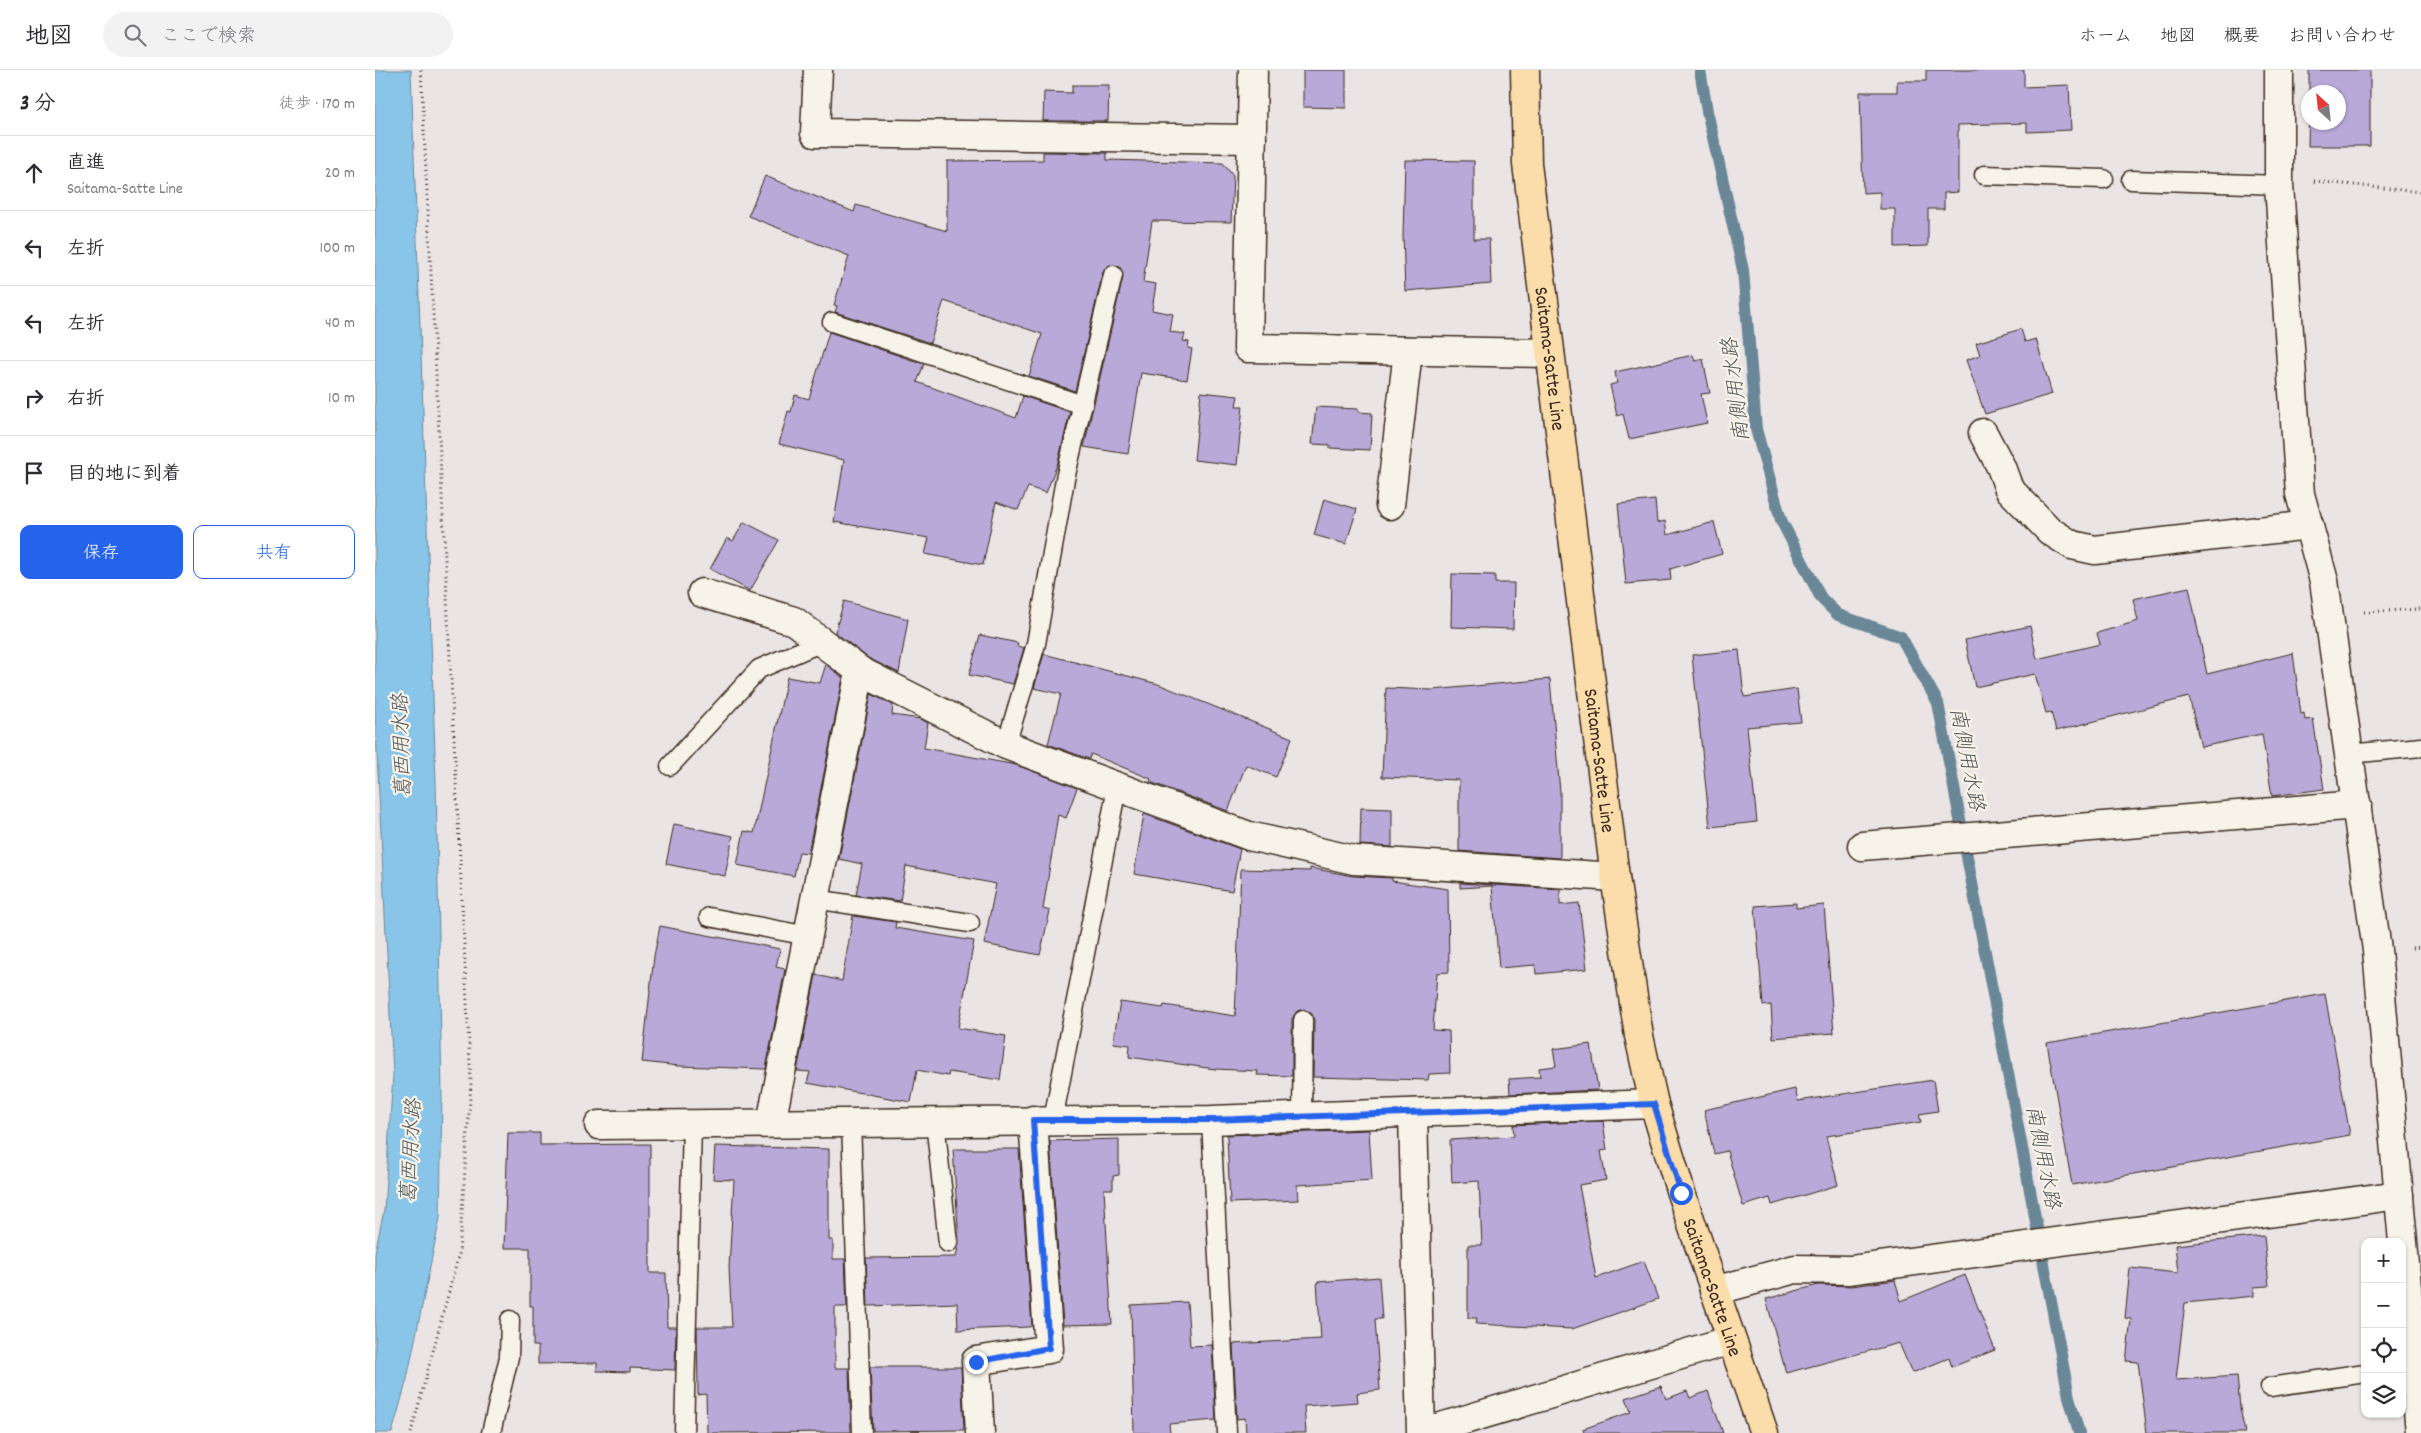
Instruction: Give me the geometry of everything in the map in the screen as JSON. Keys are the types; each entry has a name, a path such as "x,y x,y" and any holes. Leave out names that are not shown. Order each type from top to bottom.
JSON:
{"main road":[{"name":"Saitama-Satte Line","path":"1525,70 1527,164 1627,969 1654,1104 1713,1291 1763,1433"}],"street":[{"path":"818,70 815,133 1252,139"},
{"path":"1253,70 1248,348 1550,353"},
{"path":"2279,70 2279,185 2300,494 2324,581 2377,950 2399,1195 2408,1366 2420,1433"},
{"path":"1390,505 1408,350"},
{"path":"1983,433 2009,489 2049,531 2072,545 2095,550 2309,525"},
{"path":"702,592 794,621 860,671 1006,745 1249,836 1354,860 1615,876"},
{"path":"771,1123 860,671"},
{"path":"1862,846 2357,805"},
{"path":"599,1124 1211,1120 1654,1104"},
{"path":"1413,1113 1421,1432 1731,1340"},
{"path":"980,1433 976,1362 1049,1348 1043,1120"},
{"path":"1713,1291 1795,1269 1850,1270 2399,1195"}],"lane":[{"path":"1984,175 2104,179"},
{"path":"2131,180 2279,185"},
{"path":"1006,745 1036,644 1065,479 1113,275"},
{"path":"832,322 1083,405"},
{"path":"670,766 759,669 822,642"},
{"path":"2349,754 2421,748"},
{"path":"1043,1120 1117,787"},
{"path":"815,899 970,923"},
{"path":"709,917 808,936"},
{"path":"1302,1117 1303,1020"},
{"path":"1211,1120 1227,1433"},
{"path":"935,1121 948,1243"},
{"path":"851,1122 862,1433"},
{"path":"684,1433 692,1124"},
{"path":"491,1433 509,1357 510,1320"},
{"path":"2270,1386 2361,1374"}],"path":[{"path":"411,1433 459,1254 471,1084 421,70"},
{"path":"2279,185 2310,181 2421,192"},
{"path":"2329,613 2412,611 2421,609"}],"water":[{"name":"葛西用水路","path":"375,70 411,70 436,781 442,1094 440,1218 407,1379 392,1433 375,1433 375,1253 384,1210 393,1075 375,713"}],"building":[{"path":"1303,70 1346,70 1346,108 1303,107"},
{"path":"1926,70 2024,70 2024,87 2069,85 2071,130 2027,132 2027,123 1958,125 1958,192 1944,193 1944,209 1928,209 1928,246 1895,247 1895,209 1880,209 1880,192 1863,193 1860,92 1897,92 1897,81 1926,81"},
{"path":"2309,70 2370,70 2370,146 2308,146 2308,130 2346,130 2346,85 2309,85"},
{"path":"1072,85 1109,85 1108,121 1043,121 1044,92 1072,93"},
{"path":"1043,152 1107,153 1107,160 1223,163 1233,176 1231,222 1152,221 1143,282 1156,284 1152,310 1173,314 1170,332 1185,334 1183,341 1189,342 1188,348 1192,349 1187,380 1141,373 1128,454 1084,447 1123,277 1120,267 1109,265 1103,272 1075,391 1029,376 1042,334 944,301 930,343 835,312 837,306 834,305 849,256 748,216 765,176 854,212 856,205 947,231 947,161 1043,160"},
{"path":"1405,160 1474,161 1474,239 1489,239 1491,284 1405,291 1403,235"},
{"path":"2021,329 2025,342 2036,339 2052,394 1985,414 1966,360 1980,355 1976,343"},
{"path":"829,332 924,364 917,382 1016,418 1023,396 1070,412 1058,462 1046,493 1028,487 1018,510 996,502 983,565 925,554 929,538 834,522 844,460 779,444 788,411 791,412 795,395 809,399"},
{"path":"1693,355 1695,361 1703,359 1710,393 1701,394 1707,423 1629,439 1623,414 1617,416 1610,385 1617,383 1615,372"},
{"path":"1201,392 1238,396 1236,406 1243,406 1237,465 1194,460"},
{"path":"1316,407 1358,409 1358,412 1372,413 1370,450 1330,448 1330,445 1312,444"},
{"path":"1324,499 1357,509 1346,544 1314,535"},
{"path":"1655,500 1657,523 1665,521 1667,535 1714,522 1722,554 1670,569 1671,580 1626,584 1618,504"},
{"path":"744,522 779,540 750,591 710,569 727,538 733,541"},
{"path":"1452,574 1495,575 1495,583 1514,583 1513,629 1451,627"},
{"path":"2189,587 2207,674 2293,653 2301,714 2304,713 2305,720 2313,719 2324,789 2272,796 2262,734 2201,747 2189,697 2056,731 2051,712 2046,713 2035,674 1975,687 1965,640 2030,626 2037,659 2100,644 2097,633 2138,621 2133,599"},
{"path":"844,601 908,619 899,673 868,658 835,632"},
{"path":"980,635 1018,643 1017,646 1024,648 1013,684 969,675"},
{"path":"1739,650 1744,697 1797,689 1801,722 1747,727 1757,822 1710,827 1692,655"},
{"path":"1044,654 1158,684 1292,738 1276,777 1246,765 1228,811 1150,782 1151,779 1091,754 1089,759 1048,744 1061,694 1034,688"},
{"path":"826,664 843,678 808,853 799,852 794,876 737,865 744,831 754,833 787,677 820,683"},
{"path":"1550,679 1560,792 1560,858 1459,851 1459,780 1382,777 1386,688 1432,690"},
{"path":"871,694 893,705 892,715 921,719 928,723 924,748 1016,765 1077,788 1066,818 1058,815 1043,909 1050,911 1040,955 984,944 996,884 906,866 900,901 856,895 862,864 839,859"},
{"path":"1361,808 1392,809 1392,847 1360,845"},
{"path":"1144,814 1240,849 1232,891 1134,874"},
{"path":"674,824 733,836 725,876 666,864"},
{"path":"1310,868 1353,876 1392,878 1392,881 1448,889 1449,972 1437,973 1433,1030 1449,1031 1450,1073 1429,1074 1428,1080 1313,1077 1314,1020 1312,1014 1304,1009 1297,1011 1292,1019 1292,1076 1257,1075 1258,1071 1215,1069 1129,1057 1130,1045 1113,1043 1120,1002 1163,1008 1164,1005 1235,1016 1241,869 1310,871"},
{"path":"1460,883 1560,889 1560,905 1579,903 1587,969 1536,974 1535,965 1499,968 1492,886 1460,888"},
{"path":"1796,903 1796,908 1824,905 1834,1033 1773,1038 1771,1005 1763,1006 1755,906"},
{"path":"853,916 896,922 895,928 974,941 958,1028 1006,1036 1000,1080 949,1072 948,1076 917,1070 911,1102 807,1083 810,1072 797,1071 816,975 842,981"},
{"path":"660,926 780,949 776,967 785,969 766,1069 679,1066 642,1062 654,956"},
{"path":"2325,994 2350,1135 2072,1185 2047,1043"},
{"path":"1591,1044 1598,1090 1510,1094 1509,1079 1540,1077 1539,1068 1556,1066 1553,1049"},
{"path":"1933,1080 1938,1111 1919,1114 1921,1122 1826,1136 1838,1185 1772,1205 1770,1198 1743,1206 1727,1151 1714,1154 1704,1110 1795,1089 1798,1101"},
{"path":"1603,1121 1607,1150 1601,1151 1606,1180 1579,1185 1596,1278 1644,1261 1658,1299 1572,1329 1476,1324 1477,1318 1468,1318 1468,1245 1482,1245 1479,1181 1452,1183 1450,1140 1514,1136 1513,1125"},
{"path":"1369,1130 1372,1180 1297,1185 1298,1200 1230,1203 1227,1135"},
{"path":"508,1133 540,1133 540,1145 650,1144 650,1273 666,1273 667,1327 676,1327 675,1370 630,1368 630,1372 597,1371 597,1363 538,1364 538,1346 533,1346 533,1306 530,1306 530,1248 504,1248"},
{"path":"1119,1139 1119,1175 1113,1176 1113,1189 1104,1189 1112,1324 1063,1325 1050,1141"},
{"path":"715,1146 829,1149 829,1240 833,1240 833,1259 845,1259 847,1307 835,1307 835,1368 849,1368 851,1432 707,1433 706,1394 698,1395 697,1327 732,1327 729,1267 734,1180 713,1179"},
{"path":"953,1149 1019,1149 1032,1326 958,1330 957,1303 868,1306 866,1258 956,1257 959,1242"},
{"path":"2264,1236 2269,1286 2254,1287 2254,1296 2185,1303 2176,1380 2237,1376 2245,1433 2147,1433 2138,1362 2126,1361 2131,1319 2125,1318 2130,1268 2178,1273 2175,1245"},
{"path":"1965,1275 1995,1350 1952,1367 1949,1358 1912,1373 1899,1343 1786,1373 1766,1299 1818,1285 1852,1286 1895,1280 1901,1301"},
{"path":"1379,1277 1382,1319 1375,1319 1380,1390 1357,1393 1358,1402 1304,1406 1306,1433 1246,1433 1245,1418 1237,1419 1233,1344 1321,1339 1317,1282"},
{"path":"1187,1302 1190,1346 1212,1345 1216,1420 1169,1424 1170,1433 1134,1433 1131,1305"},
{"path":"870,1367 961,1367 964,1430 873,1431"},
{"path":"1661,1386 1666,1399 1687,1391 1690,1398 1708,1391 1723,1433 1584,1433 1583,1429 1631,1412 1626,1398"}],"waterway":[{"name":"南側用水路","path":"1700,70 1707,111 1743,270 1756,429 1781,520 1821,598 1838,615 1901,637 1938,703 2069,1397 2079,1433"}],"route":[{"path":"976,1362 1049,1348 1033,1120 1211,1120 1654,1104 1681,1193"}]}
